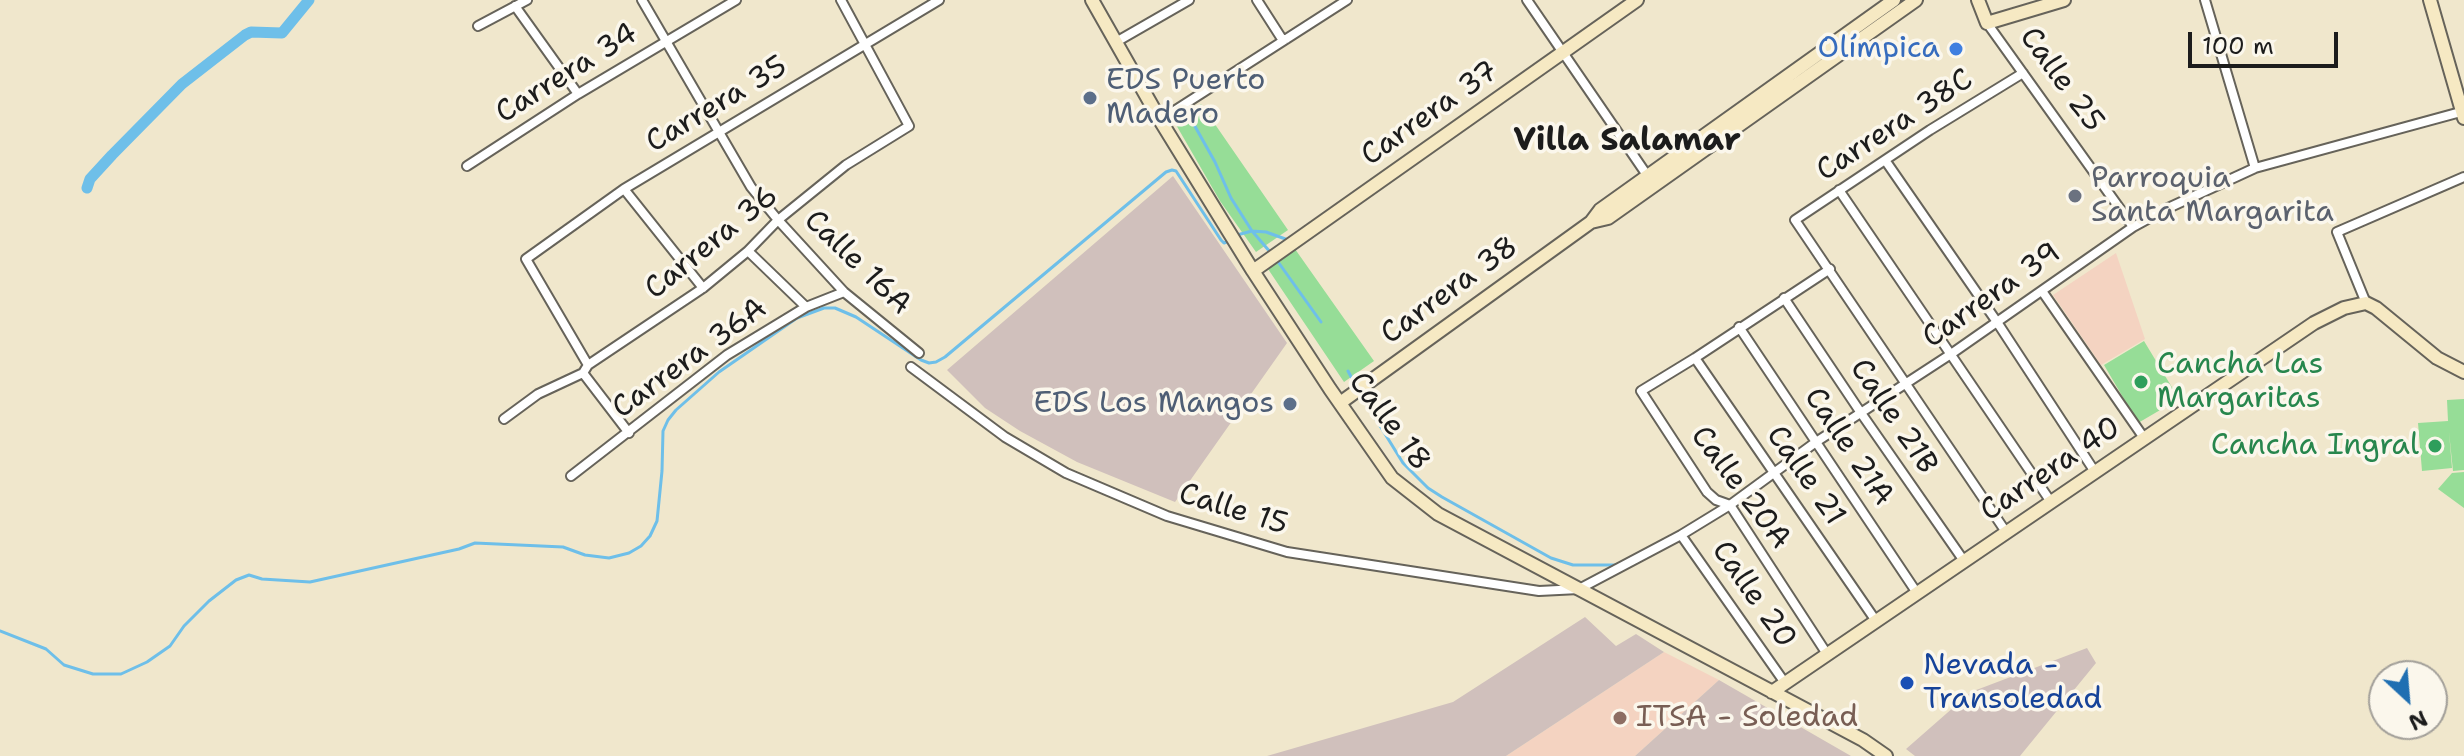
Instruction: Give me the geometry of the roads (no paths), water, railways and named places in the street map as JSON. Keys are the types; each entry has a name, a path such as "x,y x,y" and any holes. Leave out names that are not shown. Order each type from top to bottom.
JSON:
{"street":[{"path":"478,26 527,0"},
{"name":"Calle 16A","path":"642,0 751,187 844,292 919,353"},
{"name":"Carrera 34","path":"467,166 578,94 736,0"},
{"path":"841,0 865,43"},
{"name":"Carrera 35","path":"586,369 526,259 624,189 939,0"},
{"name":"Calle 18","path":"1092,0 1232,238 1392,478 1438,514 1863,740 1886,756"},
{"path":"1116,42 1189,0"},
{"path":"1257,0 1282,39 1286,39"},
{"path":"1160,120 1347,0"},
{"path":"1527,0 1651,180"},
{"name":"Carrera 37","path":"1253,271 1637,0"},
{"name":"Carrera 38","path":"1833,51 1894,0"},
{"name":"Carrera 38","path":"1340,403 1591,222 1600,210 1651,180 1833,51 1916,0"},
{"name":"Calle 25","path":"1978,0 1987,23 2133,227"},
{"path":"1987,23 2064,0"},
{"path":"2205,0 2255,168"},
{"path":"2430,0 2463,114"},
{"path":"515,6 578,94"},
{"name":"Carrera 36","path":"504,419 538,394 586,369 703,288 748,251 778,220 846,165 909,126 865,43"},
{"name":"Carrera 38C","path":"1830,269 1795,220 2023,73"},
{"name":"Carrera 39","path":"1579,589 1730,505 1816,442 1907,384 2133,227 2255,168 2463,114"},
{"path":"1885,160 1997,322 2095,472"},
{"path":"2464,177 2337,232 2366,303 2437,358 2464,372"},
{"path":"624,189 703,288"},
{"path":"1839,190 2051,502"},
{"path":"748,251 806,307"},
{"path":"1695,358 1830,269 2006,532"},
{"path":"2042,291 2144,438"},
{"name":"Carrera 36A","path":"571,476 727,355 806,307 844,292"},
{"name":"Calle 21B","path":"1784,298 1964,561"},
{"name":"Carrera 40","path":"1772,692 2314,323 2344,308 2366,303"},
{"name":"Calle 21A","path":"1739,327 1917,593"},
{"name":"Calle 20A","path":"1695,358 1641,391 1707,492 1716,500 1730,505 1827,654"},
{"name":"Calle 21","path":"1695,358 1876,621"},
{"name":"Calle 15","path":"911,367 1017,444 1066,473 1167,516 1287,552 1539,591 1579,589"},
{"path":"586,369 629,433"},
{"name":"Calle 20","path":"1681,535 1785,683"}],"waterway":[{"path":"87,188 90,179 182,84 245,35 251,32 282,33 309,0"},
{"path":"1183,105 1231,198 1252,231 1271,253"},
{"path":"0,631 46,649 64,665 93,674 121,674 147,662 170,646 184,626 209,601 236,580 249,575 262,579 310,582 475,543 563,547 585,555 609,558 629,553 650,536 657,521 663,431 668,420 719,372 797,318 824,308 835,308 856,317 921,360 936,362 1172,170 1176,171 1221,240 1224,243 1231,240"},
{"path":"1237,235 1252,231 1266,232 1291,241"},
{"path":"1276,259 1321,322"},
{"path":"1348,371 1357,388"},
{"path":"1361,395 1403,463 1428,488 1551,558 1573,565 1617,565"}],"place":[{"name":"Olímpica","path":"1956,49"},
{"name":"EDS Puerto Madero","path":"1090,98"},
{"name":"Parroquia Santa Margarita","path":"2075,196"},
{"name":"Cancha Las Margaritas","path":"2141,382"},
{"name":"EDS Los Mangos","path":"1290,404"},
{"name":"Cancha Ingral","path":"2435,446"},
{"name":"Nevada - Transoledad","path":"1907,683"},
{"name":"ITSA - Soledad","path":"1620,718"}],"district":[{"name":"Villa Salamar","path":"1627,142"}]}
